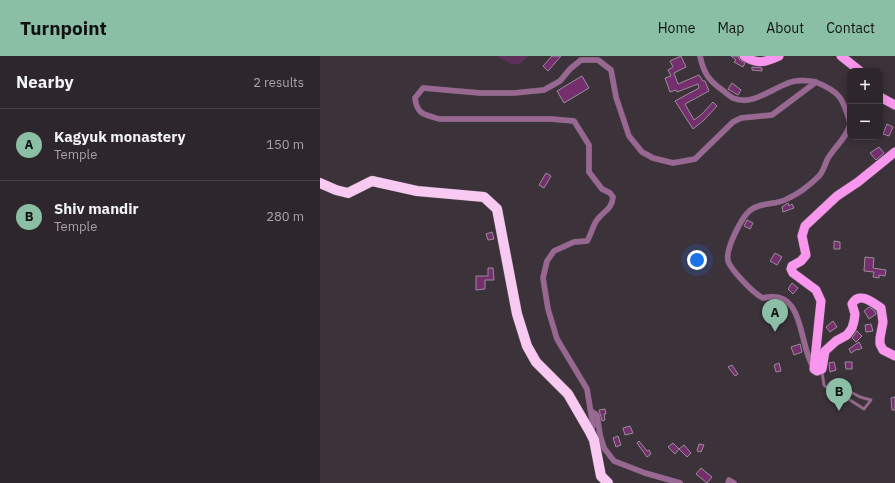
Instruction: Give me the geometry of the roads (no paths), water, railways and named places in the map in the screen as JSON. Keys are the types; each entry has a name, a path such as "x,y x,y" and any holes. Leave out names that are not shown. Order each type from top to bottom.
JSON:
{"highway":[{"path":"320,182 336,190 348,193 372,181 417,192 484,198 497,209 517,314 527,346 536,362 568,394 594,440 601,476 608,483"}],"main road":[{"path":"744,56 751,61 763,62 779,56"},
{"path":"841,56 856,68"},
{"path":"883,99 895,105"},
{"path":"818,369 821,302 816,290 793,273 791,269 792,266 801,262 806,255 802,236 805,226 837,196 858,182 895,152"},
{"path":"818,369 825,351 836,341 847,335 852,328 855,314 852,304 854,300 858,298 869,300 880,308 883,322 880,344 883,350 895,356"}],"street":[{"path":"700,56 703,69 708,78 734,99 748,100 766,94 786,83 804,80 816,82 832,89 845,104 847,112"},
{"path":"590,432 593,426 587,389 558,339 548,309 544,278 547,261 554,251 574,242 587,241 592,233 596,221 613,204 613,197 610,193 602,189 589,172 589,145 574,121 551,119 440,119 423,114 416,107 415,98 423,88 480,93 514,93 544,90 560,81 570,68 581,60 598,60 611,70 616,97 629,136 642,152 653,158 673,163 695,159 733,122 741,118 772,115 816,82"},
{"path":"818,369 810,364 802,332 795,313 788,302 780,298 770,296 763,298 757,295 743,282 732,267 728,260 728,253 734,234 742,220 752,209 786,200 807,187 820,175 828,160 847,133"},
{"path":"591,411 597,415 600,435 604,448 614,461 645,473 680,483"},
{"path":"728,483 730,480 734,483"}],"lane":[{"path":"818,369 824,385 833,393 842,395 864,409 871,400 860,397 847,390 842,395"}],"place":[{"name":"Kagyuk monastery","path":"775,332"},
{"name":"Shiv mandir","path":"839,411"}]}
